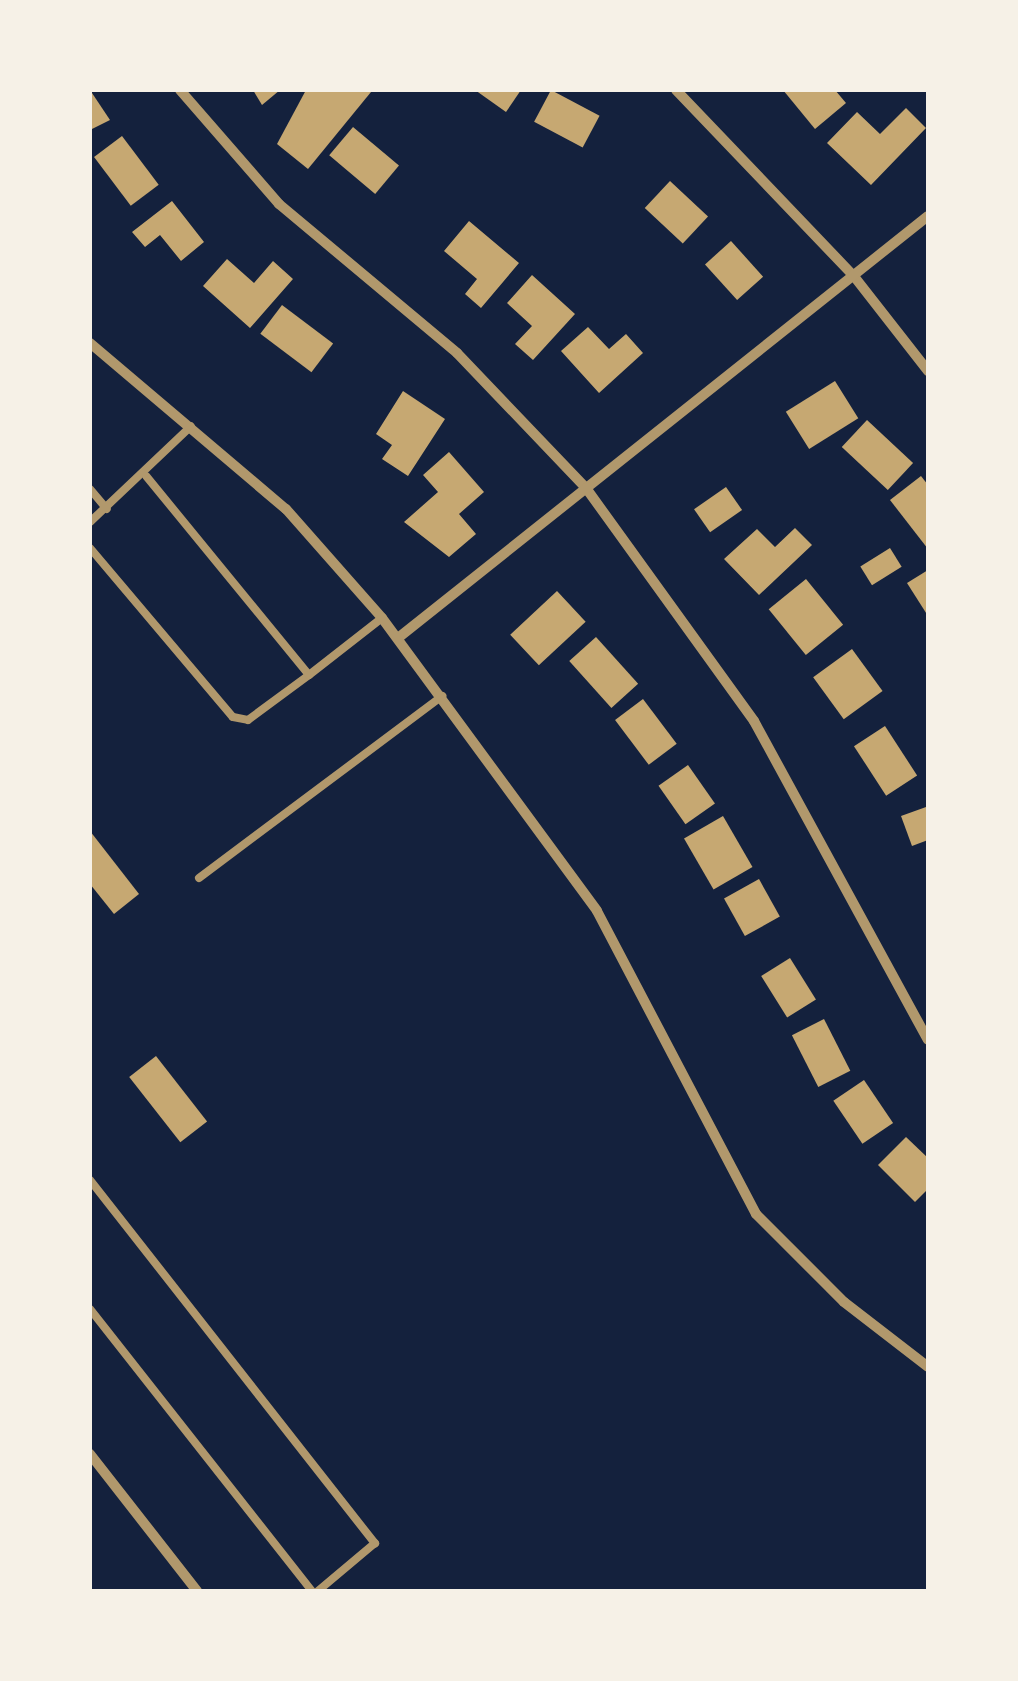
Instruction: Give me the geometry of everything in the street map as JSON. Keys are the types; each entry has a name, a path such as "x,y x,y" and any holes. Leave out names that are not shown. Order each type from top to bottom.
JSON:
{"street":[{"path":"180,90 279,204 457,353 586,488 754,721 928,1040"},
{"path":"676,90 853,275 928,371"},
{"path":"398,638 928,216"},
{"path":"90,343 286,509 382,618 597,912 756,1214 831,1290 928,1367"},
{"path":"90,1454 197,1591"}],"lane":[{"path":"90,522 146,476 191,426"},
{"path":"146,476 309,675"},
{"path":"90,490 107,508"},
{"path":"90,548 233,717 248,720 382,618"},
{"path":"198,878 442,696"},
{"path":"90,1180 375,1544 315,1591 90,1308"}],"building":[{"path":"90,90 110,120 90,130"},
{"path":"253,90 280,90 262,105"},
{"path":"306,90 371,92 308,169 277,144"},
{"path":"475,90 521,90 506,112"},
{"path":"551,90 600,116 583,148 534,122"},
{"path":"783,90 835,90 846,103 815,129"},
{"path":"906,108 926,128 871,185 827,143 857,112 880,134"},
{"path":"353,127 399,166 375,194 329,155"},
{"path":"122,136 159,185 131,206 94,157"},
{"path":"670,181 708,216 683,244 645,208"},
{"path":"172,201 204,242 181,261 160,235 145,247 132,232"},
{"path":"469,221 519,263 481,308 465,294 477,279 444,251"},
{"path":"731,241 763,277 737,300 705,264"},
{"path":"227,259 254,283 273,261 293,279 250,328 203,286"},
{"path":"532,275 575,314 533,360 515,344 532,326 507,303"},
{"path":"282,305 333,344 311,372 260,334"},
{"path":"588,327 609,349 626,334 643,353 599,393 561,351"},
{"path":"835,381 858,418 809,449 786,412"},
{"path":"403,391 445,419 408,476 382,459 392,445 376,434"},
{"path":"867,420 913,463 888,490 842,447"},
{"path":"449,452 484,492 459,514 476,534 449,557 404,522 438,492 423,475"},
{"path":"921,476 928,485 928,549 890,500"},
{"path":"726,487 742,510 710,532 694,509"},
{"path":"795,528 812,545 759,595 724,559 757,529 775,547"},
{"path":"890,548 902,567 872,585 860,567"},
{"path":"928,570 928,616 907,583"},
{"path":"806,579 843,625 806,655 769,609"},
{"path":"557,591 586,622 539,665 510,635"},
{"path":"596,637 638,684 611,708 569,661"},
{"path":"852,649 883,691 844,719 813,677"},
{"path":"643,699 677,744 649,765 615,720"},
{"path":"885,726 917,775 886,796 854,746"},
{"path":"688,765 715,804 685,824 659,786"},
{"path":"926,807 928,840 912,846 901,816"},
{"path":"723,816 752,867 714,890 684,838"},
{"path":"90,831 139,894 114,914 90,884"},
{"path":"759,879 780,917 745,936 724,898"},
{"path":"790,958 816,1000 787,1018 761,976"},
{"path":"824,1019 850,1071 818,1087 792,1035"},
{"path":"156,1056 207,1121 180,1142 129,1077"},
{"path":"864,1080 893,1123 862,1144 833,1101"},
{"path":"906,1137 928,1158 928,1189 915,1202 878,1165"}]}
